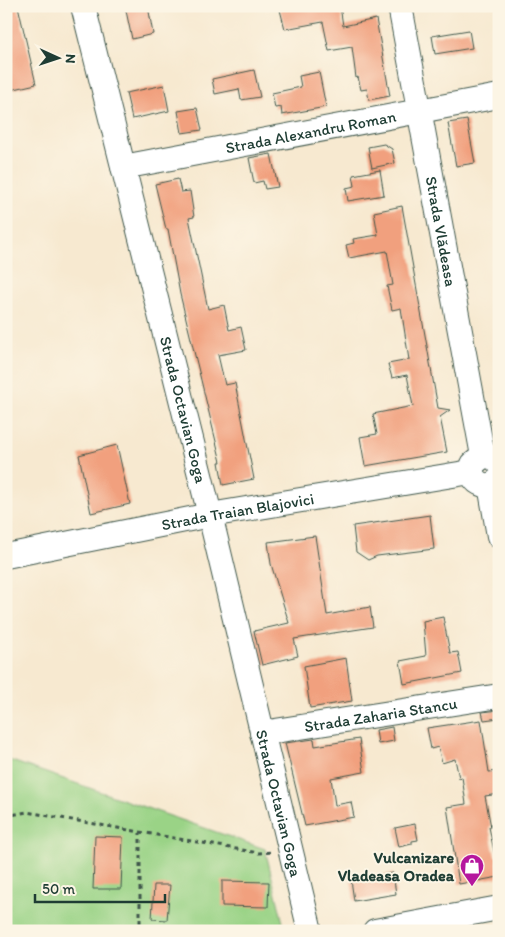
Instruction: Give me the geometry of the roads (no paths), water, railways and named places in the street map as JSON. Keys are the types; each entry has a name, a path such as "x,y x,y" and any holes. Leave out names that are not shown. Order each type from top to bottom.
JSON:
{"street":[{"name":"Strada Octavian Goga","path":"82,6 210,515 310,931"},
{"name":"Strada Vlădeasa","path":"400,6 499,536"},
{"name":"Strada Alexandru Roman","path":"123,167 499,96"},
{"name":"Strada Traian Blajovici","path":"6,556 210,515 488,471"},
{"name":"Strada Zaharia Stancu","path":"262,733 499,696"},
{"path":"374,931 499,908"}],"place":[{"name":"Vulcanizare Vladeasa Oradea","path":"472,887"}]}
